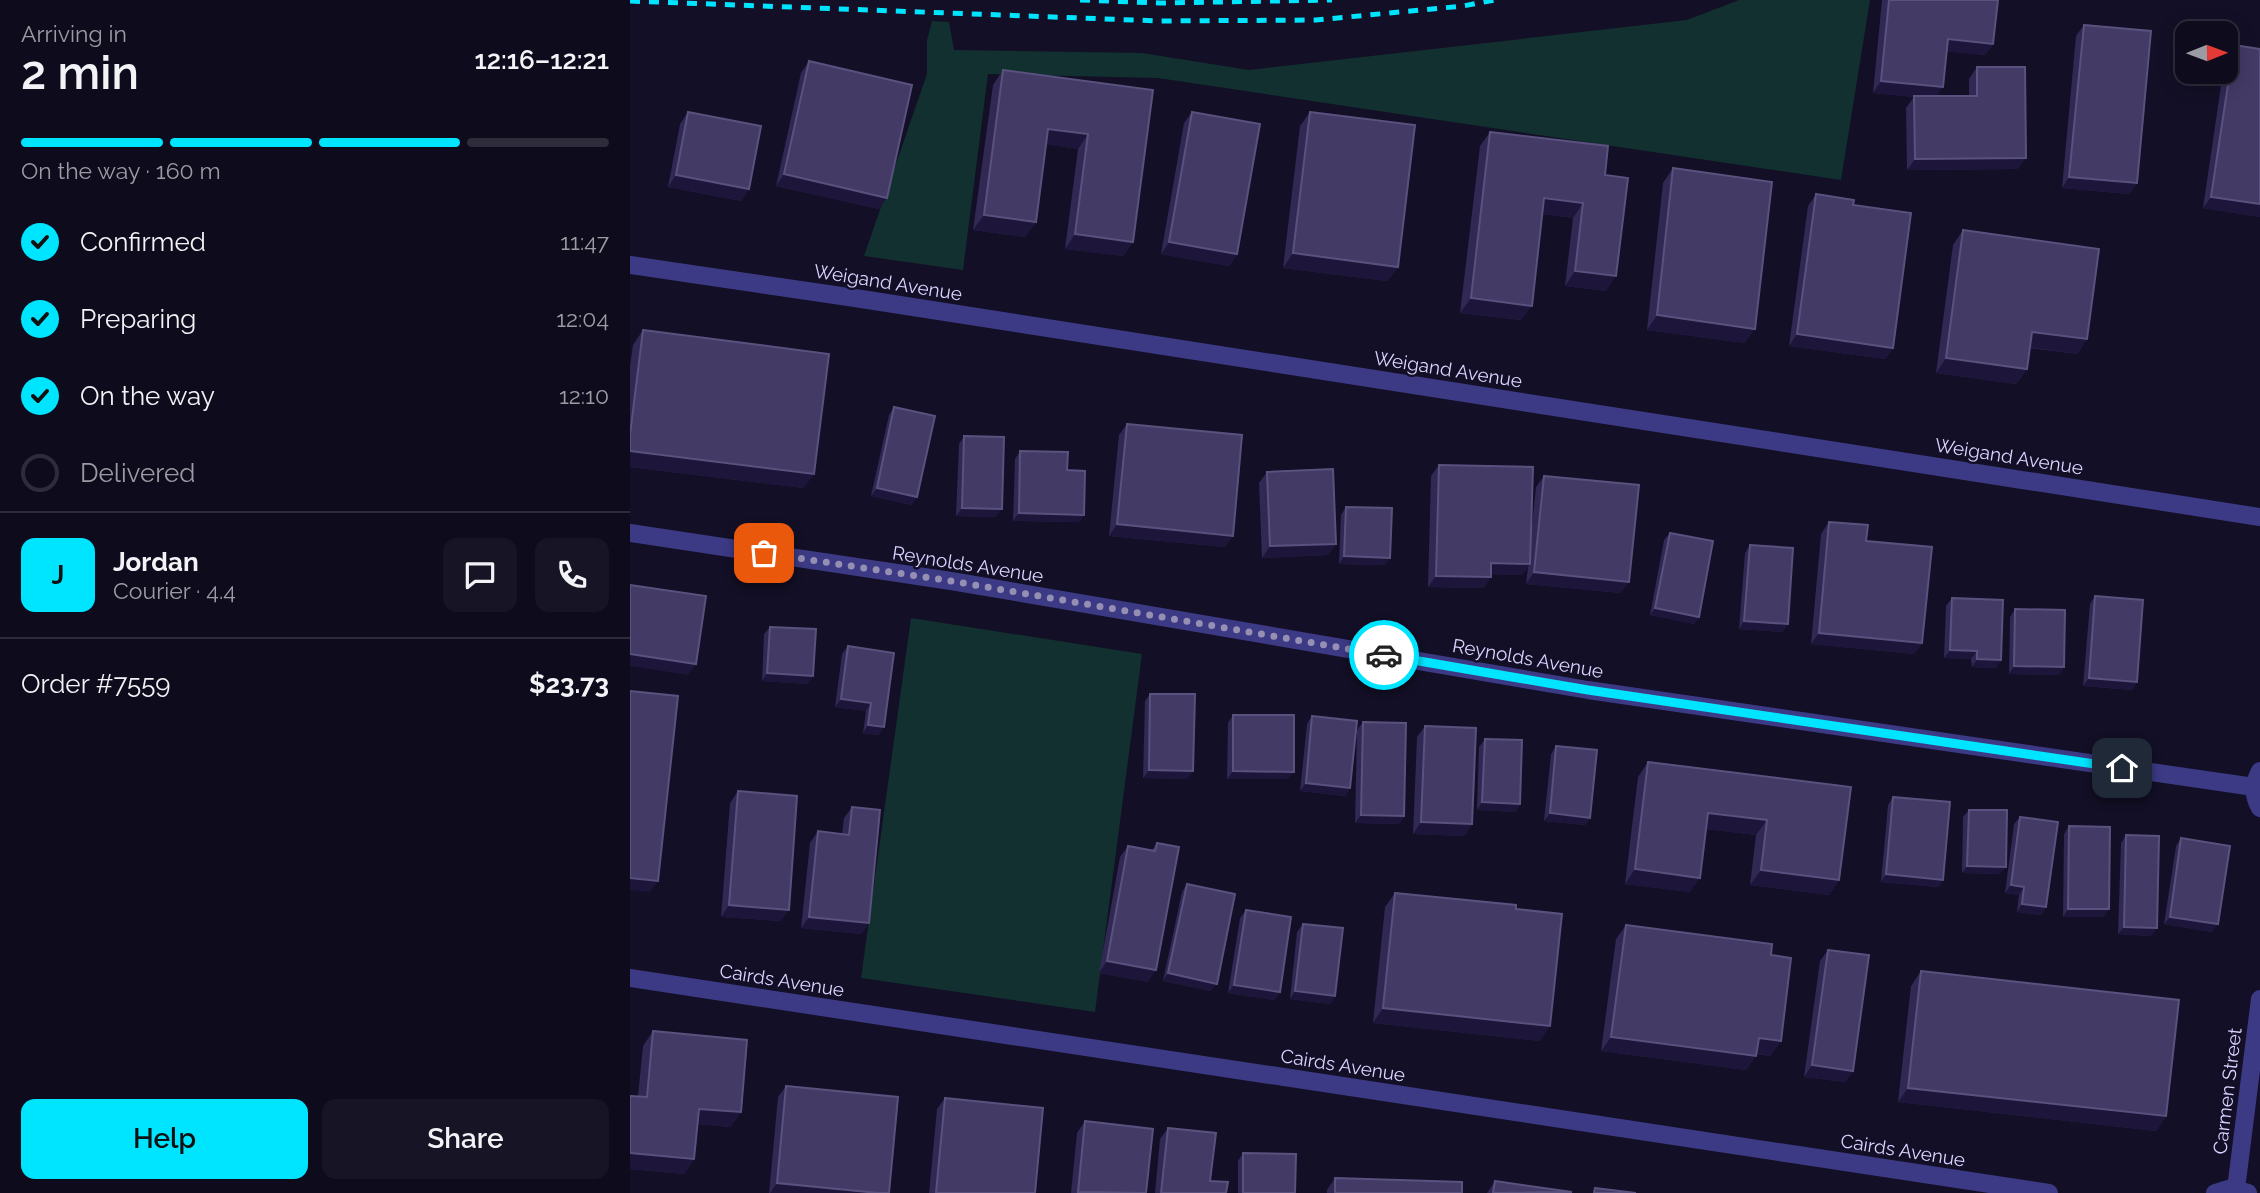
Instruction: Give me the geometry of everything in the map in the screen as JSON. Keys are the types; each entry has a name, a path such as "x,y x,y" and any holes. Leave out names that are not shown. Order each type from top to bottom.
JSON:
{"street":[{"name":"Weigand Avenue","path":"630,265 2260,516"},
{"name":"Reynolds Avenue","path":"630,533 951,581 1588,690 2257,779"},
{"path":"2257,779 2255,797 2260,808"},
{"name":"Cairds Avenue","path":"630,978 2049,1193"},
{"name":"Carmen Street","path":"2242,1191 2260,999"},
{"path":"2214,1193 2225,1189 2242,1191"}],"green space":[{"path":"1739,0 1870,0 1841,180 1158,78 988,74 963,270 864,256 927,74 927,40 932,21 949,22 954,50 1142,53 1249,70 1687,20"},
{"path":"911,618 1142,654 1095,1012 861,978"}],"building":[{"path":"1889,0 1998,0 1993,44 1948,39 1943,87 1881,81"},
{"path":"2084,25 2151,31 2137,183 2069,177"},
{"path":"2238,46 2260,49 2260,204 2211,197 2228,84 2238,84"},
{"path":"809,61 912,85 887,198 784,174"},
{"path":"1977,67 2025,67 2026,158 1915,159 1914,96 1977,96"},
{"path":"1003,70 1153,90 1133,242 1075,234 1088,134 1048,129 1036,222 984,215"},
{"path":"688,112 761,126 749,189 676,175"},
{"path":"1192,112 1260,124 1237,254 1169,242"},
{"path":"1310,112 1415,125 1398,267 1293,253"},
{"path":"1490,132 1608,146 1605,175 1628,178 1616,276 1575,271 1583,203 1544,198 1532,306 1471,298"},
{"path":"1673,168 1772,182 1755,329 1657,315"},
{"path":"1816,194 1854,200 1853,205 1911,213 1893,348 1797,334"},
{"path":"1963,230 2099,249 2087,339 2032,332 2027,369 1946,358"},
{"path":"643,330 829,354 814,474 630,451"},
{"path":"894,407 935,416 917,497 877,488"},
{"path":"1127,424 1242,435 1233,536 1117,524"},
{"path":"964,436 1004,437 1002,509 962,508"},
{"path":"1020,451 1068,452 1067,470 1085,471 1084,515 1019,513"},
{"path":"1439,465 1533,467 1530,564 1491,563 1491,577 1436,576"},
{"path":"1333,469 1336,544 1270,546 1267,472"},
{"path":"1544,476 1639,485 1629,582 1534,572"},
{"path":"1346,507 1392,508 1390,558 1344,556"},
{"path":"1829,522 1868,525 1866,541 1932,547 1922,643 1819,633"},
{"path":"1670,533 1713,541 1699,617 1655,608"},
{"path":"1750,545 1793,548 1788,624 1744,621"},
{"path":"630,585 706,596 696,664 630,654"},
{"path":"2095,596 2143,600 2137,682 2089,678"},
{"path":"1952,598 2003,600 2001,660 1977,659 1977,651 1950,650"},
{"path":"2015,609 2065,610 2064,667 2014,666"},
{"path":"770,627 816,629 813,676 767,673"},
{"path":"848,646 894,653 884,727 868,725 871,703 841,699"},
{"path":"630,691 678,696 658,881 630,878"},
{"path":"1150,694 1195,694 1193,771 1149,770"},
{"path":"1233,715 1294,715 1294,772 1233,771"},
{"path":"1312,716 1357,721 1350,788 1306,783"},
{"path":"1363,722 1406,723 1404,816 1361,815"},
{"path":"1425,726 1476,728 1472,824 1421,822"},
{"path":"1485,739 1522,740 1520,804 1482,802"},
{"path":"1556,746 1597,750 1590,818 1550,813"},
{"path":"1648,762 1851,787 1839,880 1761,870 1767,820 1708,813 1700,878 1635,869"},
{"path":"738,791 797,796 789,910 729,905"},
{"path":"1893,797 1950,802 1943,880 1886,874"},
{"path":"852,807 880,810 869,923 809,917 818,831 849,835"},
{"path":"1969,810 2007,810 2006,867 1967,866"},
{"path":"2020,817 2058,822 2046,907 2022,904 2024,887 2011,885"},
{"path":"2069,826 2110,827 2109,909 2068,909"},
{"path":"2126,835 2159,836 2157,928 2124,927"},
{"path":"2181,838 2230,846 2218,924 2170,917"},
{"path":"1157,843 1179,847 1156,970 1107,961 1128,846 1155,851"},
{"path":"1187,884 1235,894 1217,984 1168,973"},
{"path":"1395,893 1516,905 1516,909 1562,914 1550,1026 1383,1008"},
{"path":"1246,910 1291,917 1280,992 1234,985"},
{"path":"1303,924 1343,928 1335,996 1295,991"},
{"path":"1626,925 1772,944 1771,955 1791,958 1781,1041 1759,1038 1756,1056 1611,1037"},
{"path":"1828,950 1869,955 1853,1071 1812,1065"},
{"path":"1921,971 2179,1000 2166,1116 1908,1088"},
{"path":"653,1031 747,1040 741,1112 699,1109 694,1159 630,1153 630,1096 647,1097"},
{"path":"786,1086 898,1097 889,1193 777,1183"},
{"path":"945,1098 1043,1108 1035,1193 936,1193"},
{"path":"1085,1121 1153,1129 1146,1193 1078,1192"},
{"path":"1168,1128 1216,1133 1210,1181 1228,1182 1226,1193 1161,1193"},
{"path":"1243,1153 1296,1154 1295,1193 1243,1193"},
{"path":"1335,1178 1462,1182 1462,1193 1335,1193"},
{"path":"1495,1181 1572,1192 1493,1193"},
{"path":"1595,1188 1636,1193 1594,1193"}],"railway":[{"path":"1080,0 1160,3 1332,0"},
{"path":"630,1 1160,21 1316,20 1463,6 1495,0"}],"way so far":[{"path":"764,553 951,581 1384,655"}],"route":[{"path":"1384,655 1588,690 2122,768"}]}
